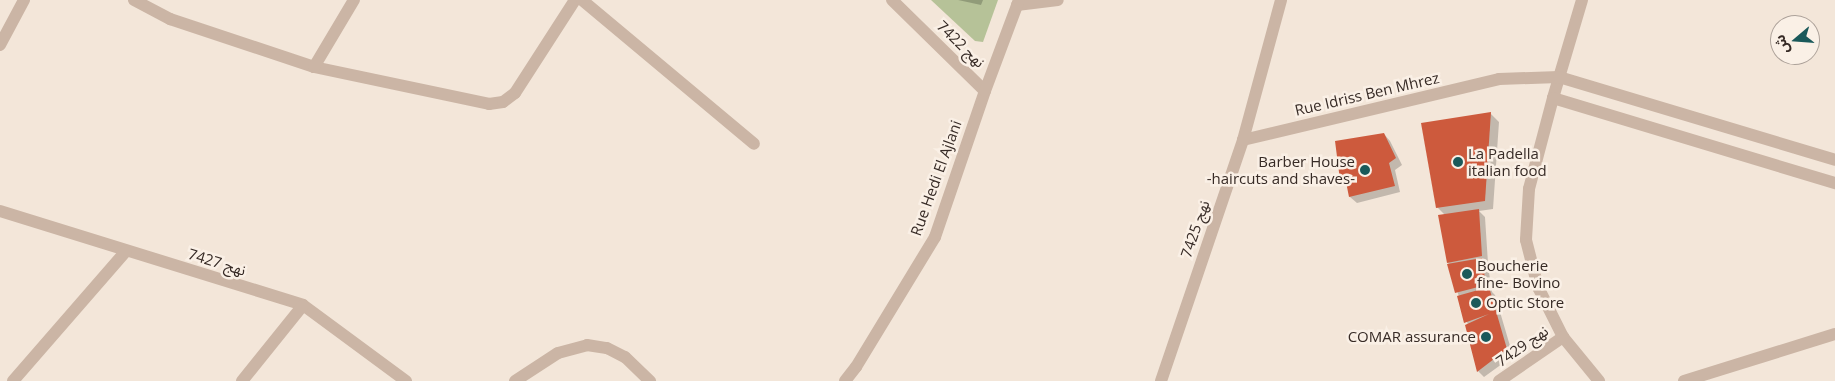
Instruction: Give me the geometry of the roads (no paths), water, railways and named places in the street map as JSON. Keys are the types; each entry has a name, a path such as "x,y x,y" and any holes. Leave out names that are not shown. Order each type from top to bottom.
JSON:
{"street":[{"path":"0,45 24,0"},
{"path":"134,0 170,19 314,67 489,104 503,102 515,93 575,0"},
{"path":"314,67 354,0"},
{"path":"582,0 754,144"},
{"name":"نهج 7422","path":"892,0 985,90"},
{"path":"1018,3 1058,0"},
{"name":"نهج 7425","path":"1161,381 1243,140 1281,0"},
{"path":"1582,0 1529,189 1526,240 1538,288 1562,337 1599,381"},
{"name":"Rue Hedi El Ajlani","path":"845,381 856,367 935,237 985,90 1018,3"},
{"name":"Rue Idriss Ben Mhrez","path":"1243,140 1499,79 1559,77 1835,160"},
{"path":"1553,98 1835,183"},
{"name":"نهج 7427","path":"0,211 303,305 406,381"},
{"path":"13,381 126,251"},
{"path":"242,381 303,305"},
{"path":"1684,381 1835,334"},
{"name":"نهج 7429","path":"1499,381 1562,337"},
{"path":"515,381 558,353 587,345 607,348 625,358 650,381"}],"place":[{"name":"La Padella italian food","path":"1458,162"},
{"name":"Barber House -haircuts and shaves-","path":"1365,170"},
{"name":"Boucherie fine- Bovino","path":"1467,274"},
{"name":"Optic Store","path":"1476,303"},
{"name":"COMAR assurance","path":"1486,337"}]}
